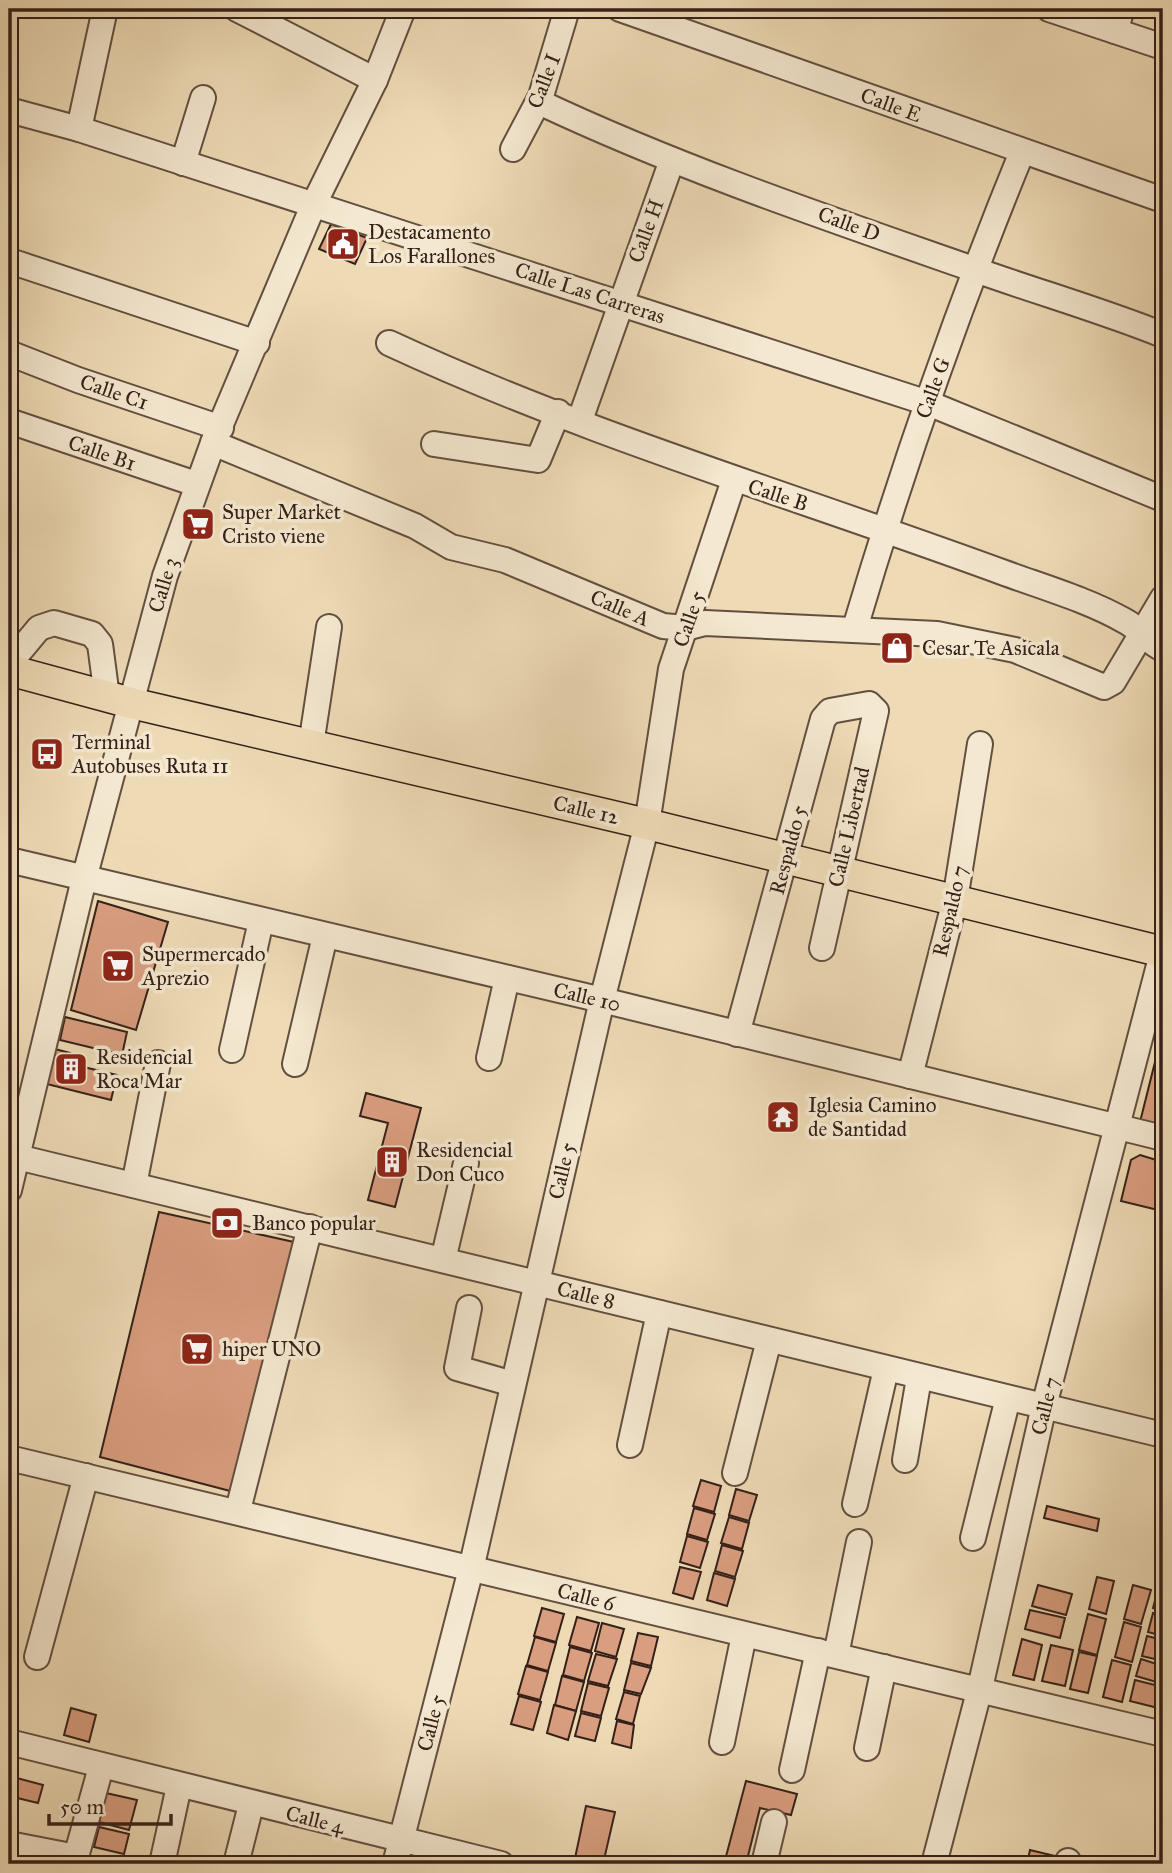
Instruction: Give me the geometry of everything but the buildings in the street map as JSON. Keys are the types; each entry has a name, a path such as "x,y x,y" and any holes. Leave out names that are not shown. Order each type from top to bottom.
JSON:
{"main road":[{"name":"Calle 12","path":"9,670 119,700 648,824 1163,951"}],"street":[{"path":"79,129 105,9"},
{"path":"237,9 375,80"},
{"name":"Calle 3","path":"9,1190 12,1156 84,879 119,700 196,484 313,206 375,80 403,9"},
{"name":"Calle I","path":"513,149 539,102 567,9"},
{"name":"Calle E","path":"620,9 1163,200"},
{"path":"1049,9 1119,20 1163,47"},
{"path":"183,163 203,98"},
{"name":"Calle D","path":"539,102 672,160 974,270 1110,313 1163,335"},
{"name":"Calle Las Carreras","path":"9,110 79,129 928,403 1163,499"},
{"name":"Calle G","path":"855,628 884,530 974,270 1022,152"},
{"name":"Calle H","path":"434,444 538,460 568,416 620,302 672,160"},
{"path":"9,265 16,263 257,343"},
{"name":"Calle B","path":"389,342 451,372 734,480 884,530 1079,601 1124,620 1163,649"},
{"name":"Calle C1","path":"9,353 217,435"},
{"name":"Calle B1","path":"9,421 196,484"},
{"name":"Calle A","path":"217,435 404,521 451,547 505,559 663,626 686,628 705,623 855,628 937,634 1015,650 1104,687 1113,682 1141,632"},
{"name":"Calle 5","path":"398,1853 471,1569 602,1000 648,824 671,668 734,480"},
{"path":"1141,632 1163,598"},
{"path":"9,664 39,628 54,623 92,634 100,644 119,700"},
{"path":"311,745 329,627"},
{"name":"Respaldo 5","path":"737,1034 825,714 869,704 873,707"},
{"name":"Calle Libertad","path":"822,948 837,871 876,711 873,707"},
{"name":"Respaldo 7","path":"910,1076 955,900 980,744"},
{"name":"Calle 10","path":"9,860 602,1000 1163,1138"},
{"path":"232,1050 261,920"},
{"path":"295,1064 325,936"},
{"name":"Calle 7","path":"934,1864 980,1688 1044,1406 1119,1128 1163,951"},
{"path":"489,1058 507,978"},
{"path":"134,1185 158,1063"},
{"name":"Calle 8","path":"12,1156 1163,1435"},
{"path":"443,1260 466,1163"},
{"path":"238,1510 310,1227"},
{"path":"469,1308 457,1368 513,1384"},
{"path":"630,1445 659,1313"},
{"path":"734,1473 769,1340"},
{"path":"855,1504 886,1369"},
{"path":"905,1460 919,1378"},
{"path":"973,1538 1008,1398"},
{"name":"Calle 6","path":"9,1458 238,1510 471,1569 744,1635 980,1688 1163,1734"},
{"path":"37,1657 86,1476"},
{"path":"792,1770 859,1542"},
{"path":"722,1742 744,1635"},
{"path":"867,1748 884,1667"},
{"name":"Calle 4","path":"9,1743 251,1805 398,1853 501,1864"},
{"path":"9,1844 76,1857 101,1767"},
{"path":"162,1864 179,1786"},
{"path":"236,1864 251,1805"},
{"path":"764,1864 774,1822"}],"place":[{"name":"Destacamento Los Farallones","path":"343,244"},
{"name":"Super Market Cristo viene","path":"198,524"},
{"name":"Cesar Te Asicala","path":"897,648"},
{"name":"Terminal Autobuses Ruta 11","path":"47,754"},
{"name":"Supermercado Aprezio","path":"118,966"},
{"name":"Residencial Roca Mar","path":"71,1069"},
{"name":"Iglesia Camino de Santidad","path":"783,1117"},
{"name":"Residencial Don Cuco","path":"392,1162"},
{"name":"Banco popular","path":"227,1223"},
{"name":"hiper UNO","path":"197,1349"}]}
